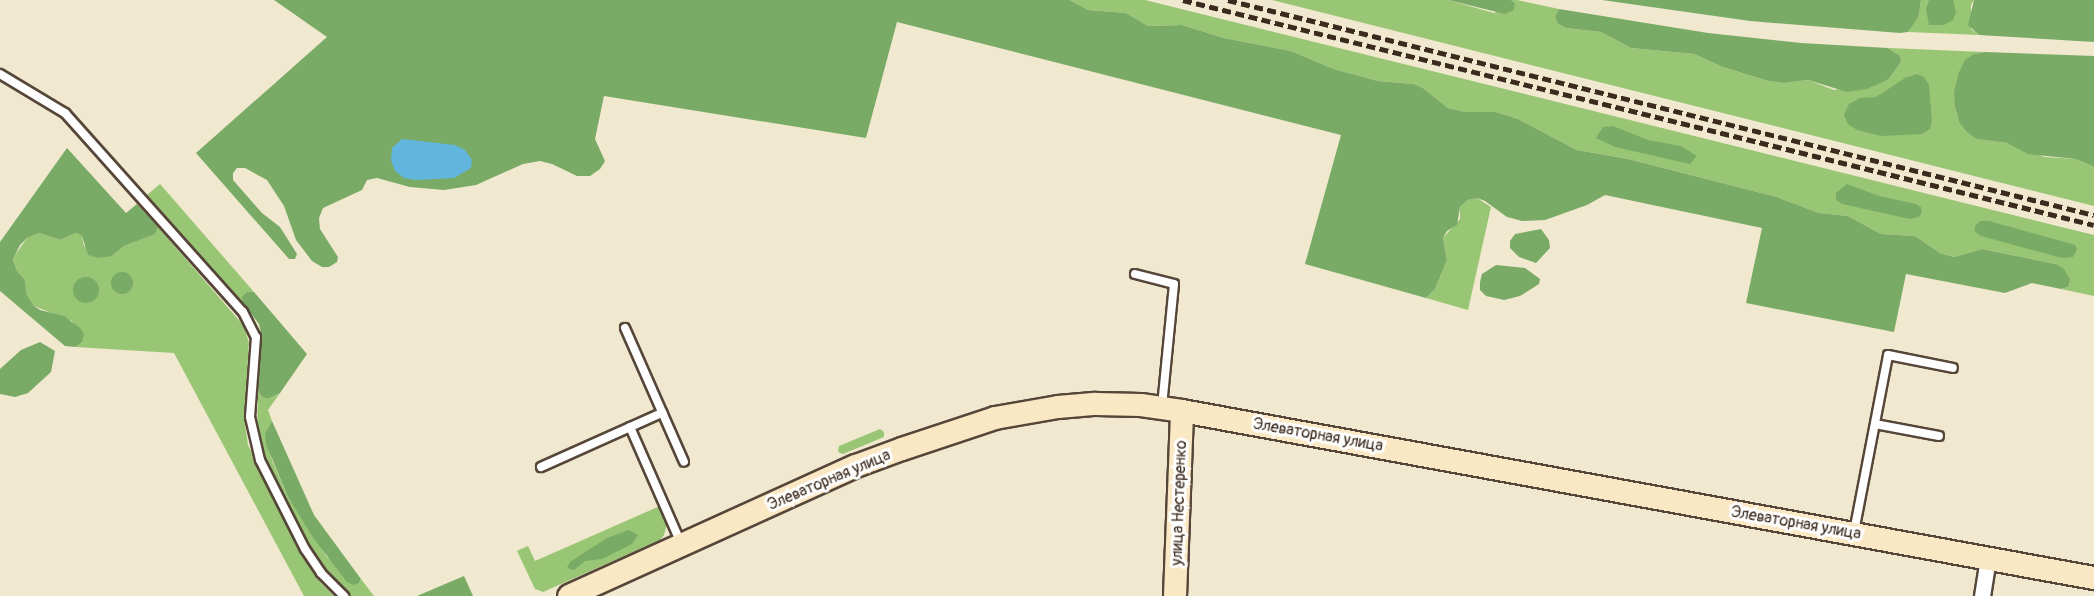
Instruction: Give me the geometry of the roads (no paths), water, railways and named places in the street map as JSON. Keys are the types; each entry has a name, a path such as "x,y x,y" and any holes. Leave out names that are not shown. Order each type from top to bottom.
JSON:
{"street":[{"name":"Элеваторная улица","path":"568,596 856,466 995,418 1078,405 1118,404 1172,409 2094,578"},
{"name":"улица Нестеренко","path":"1172,409 1175,596"},
{"path":"1982,596 1988,558"}],"lane":[{"path":"0,74 65,113 243,312 255,337 250,417 260,460 304,549 321,573 344,596"},
{"path":"1135,274 1174,284 1172,409"},
{"path":"625,328 684,462"},
{"path":"1853,534 1888,355 1953,368"},
{"path":"541,467 662,413"},
{"path":"1875,424 1939,436"},
{"path":"630,427 682,545"}],"water":[{"path":"402,139 455,145 465,150 472,160 471,168 454,178 416,180 404,178 395,171 391,160 392,148"}],"railway":[{"path":"1183,0 2094,225"},
{"path":"1228,0 2094,215"}]}
